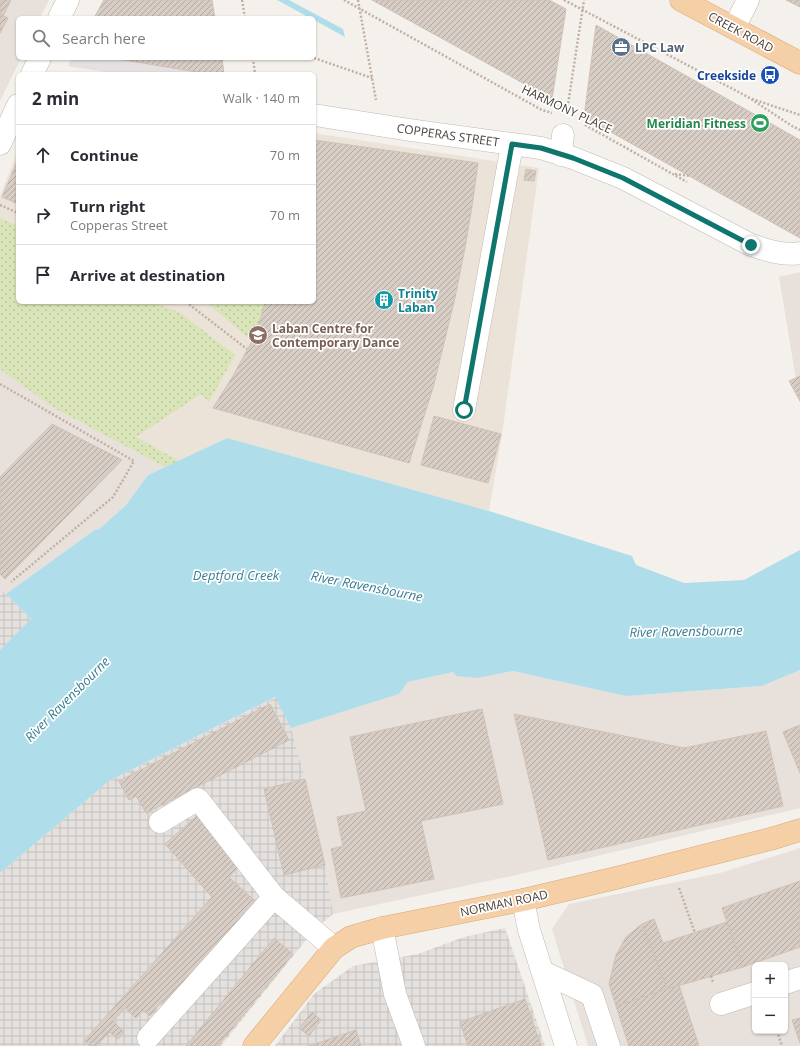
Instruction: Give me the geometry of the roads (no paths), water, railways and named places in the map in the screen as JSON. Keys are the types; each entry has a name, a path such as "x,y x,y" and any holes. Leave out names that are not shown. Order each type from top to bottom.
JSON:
{"main road":[{"name":"CREEK ROAD","path":"681,0 800,63"},
{"name":"NORMAN ROAD","path":"254,1046 334,948 351,937 382,928 523,900 616,878 800,830"}],"street":[{"path":"60,16 68,0"},
{"path":"734,28 748,0"},
{"path":"0,144 16,109"},
{"name":"COPPERAS STREET","path":"316,114 418,131 541,148 564,136 573,158 623,178 751,245 784,254 800,254"},
{"path":"464,410 512,144"},
{"path":"160,822 198,799 274,897 334,948"},
{"path":"148,1038 274,897"},
{"path":"523,900 529,930 566,1046"},
{"path":"382,928 395,994 414,1046"},
{"path":"543,972 592,995 609,1046"},
{"path":"788,982 800,978"},
{"path":"722,1004 752,994"}],"water":[{"path":"277,0 289,0 343,29 345,37 316,21 316,16 306,16"},
{"name":"Deptford Creek","path":"227,438 489,511 632,556 636,565 684,583 744,580 800,550 800,670 762,686 626,696 513,671 478,678 456,676 453,672 408,682 399,694 291,728 275,697 109,781 0,873 0,650 31,619 6,594 96,529 98,530 126,505 148,475"}],"place":[{"name":"LPC Law","path":"621,47"},
{"name":"Creekside","path":"770,75"},
{"name":"Meridian Fitness","path":"760,123"},
{"name":"Trinity Laban","path":"384,300"},
{"name":"Laban Centre for Contemporary Dance","path":"258,335"}],"water label":[{"name":"River Ravensbourne","path":"367,586"},
{"name":"River Ravensbourne","path":"686,631"},
{"name":"River Ravensbourne","path":"67,699"}]}
